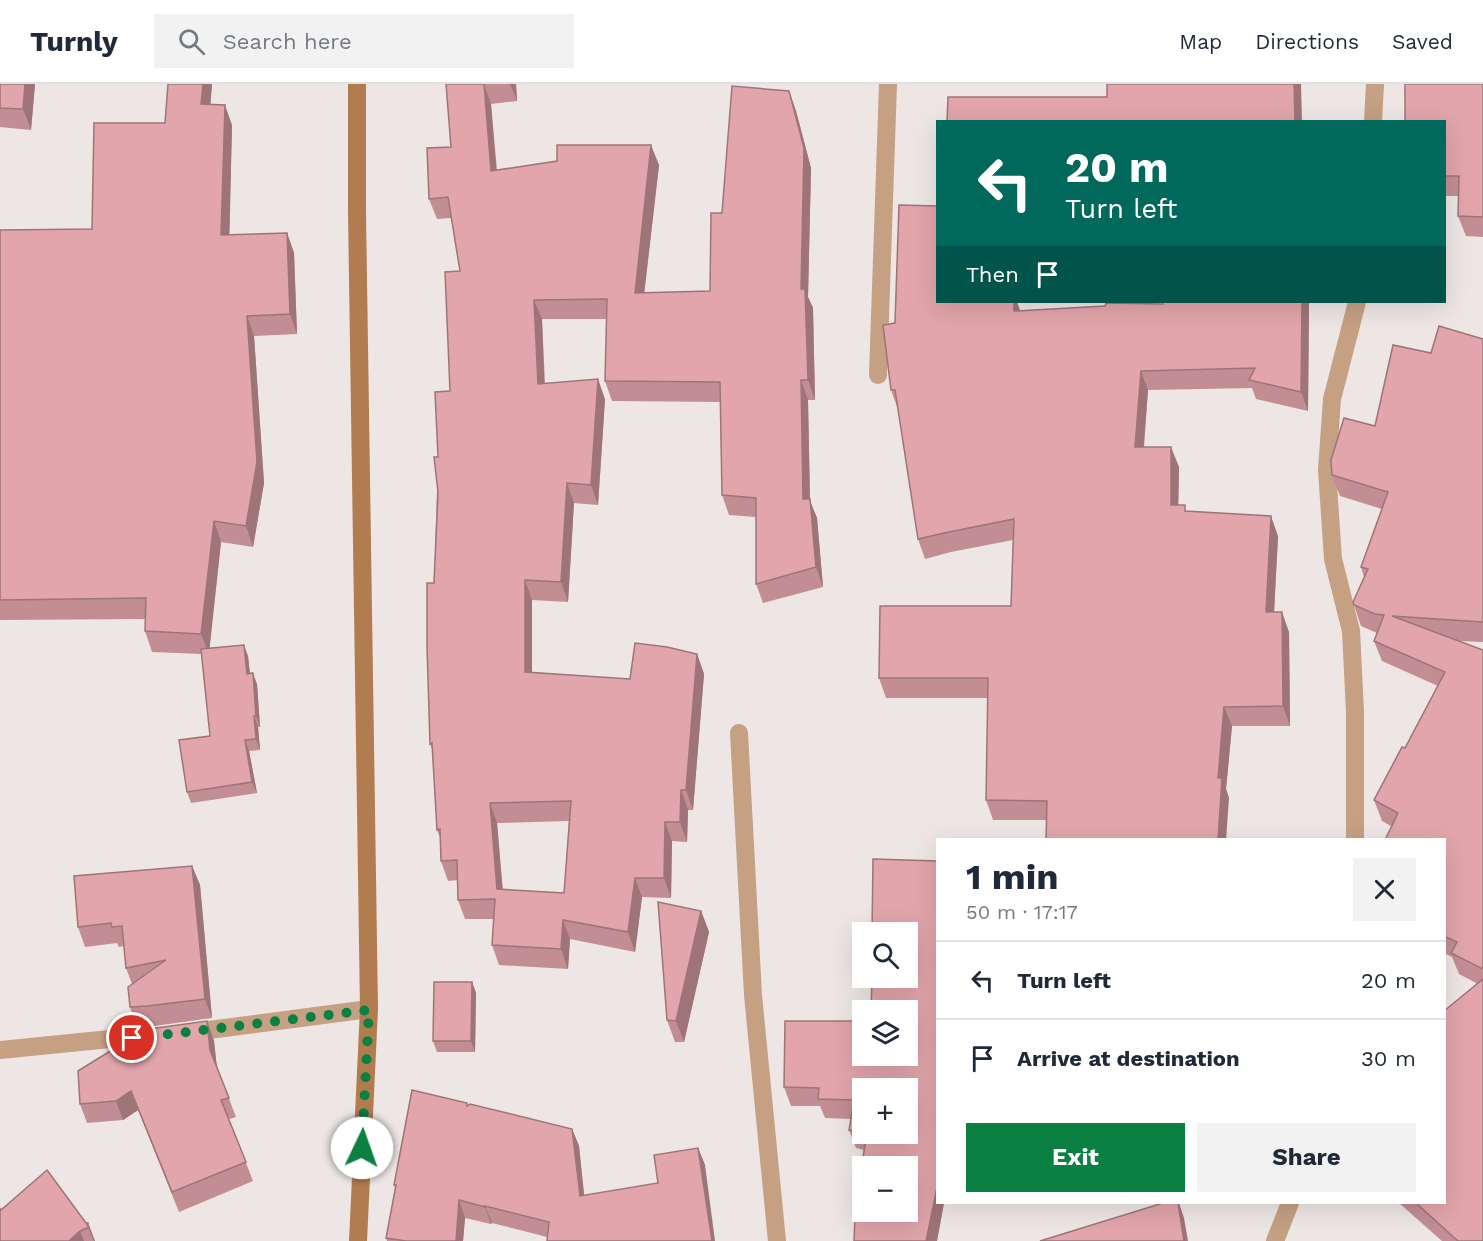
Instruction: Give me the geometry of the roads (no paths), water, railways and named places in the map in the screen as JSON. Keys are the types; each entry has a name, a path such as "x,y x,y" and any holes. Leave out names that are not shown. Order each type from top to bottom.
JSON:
{"main road":[{"path":"357,84 357,224 369,1010 358,1241"}],"street":[{"path":"878,375 888,84"},
{"path":"1373,120 1375,84"},
{"path":"1355,838 1355,711 1351,631 1333,559 1328,470 1332,399 1357,303"},
{"path":"739,733 753,995 777,1241"},
{"path":"0,1050 154,1036 369,1010"},
{"path":"1275,1241 1290,1204"}]}
